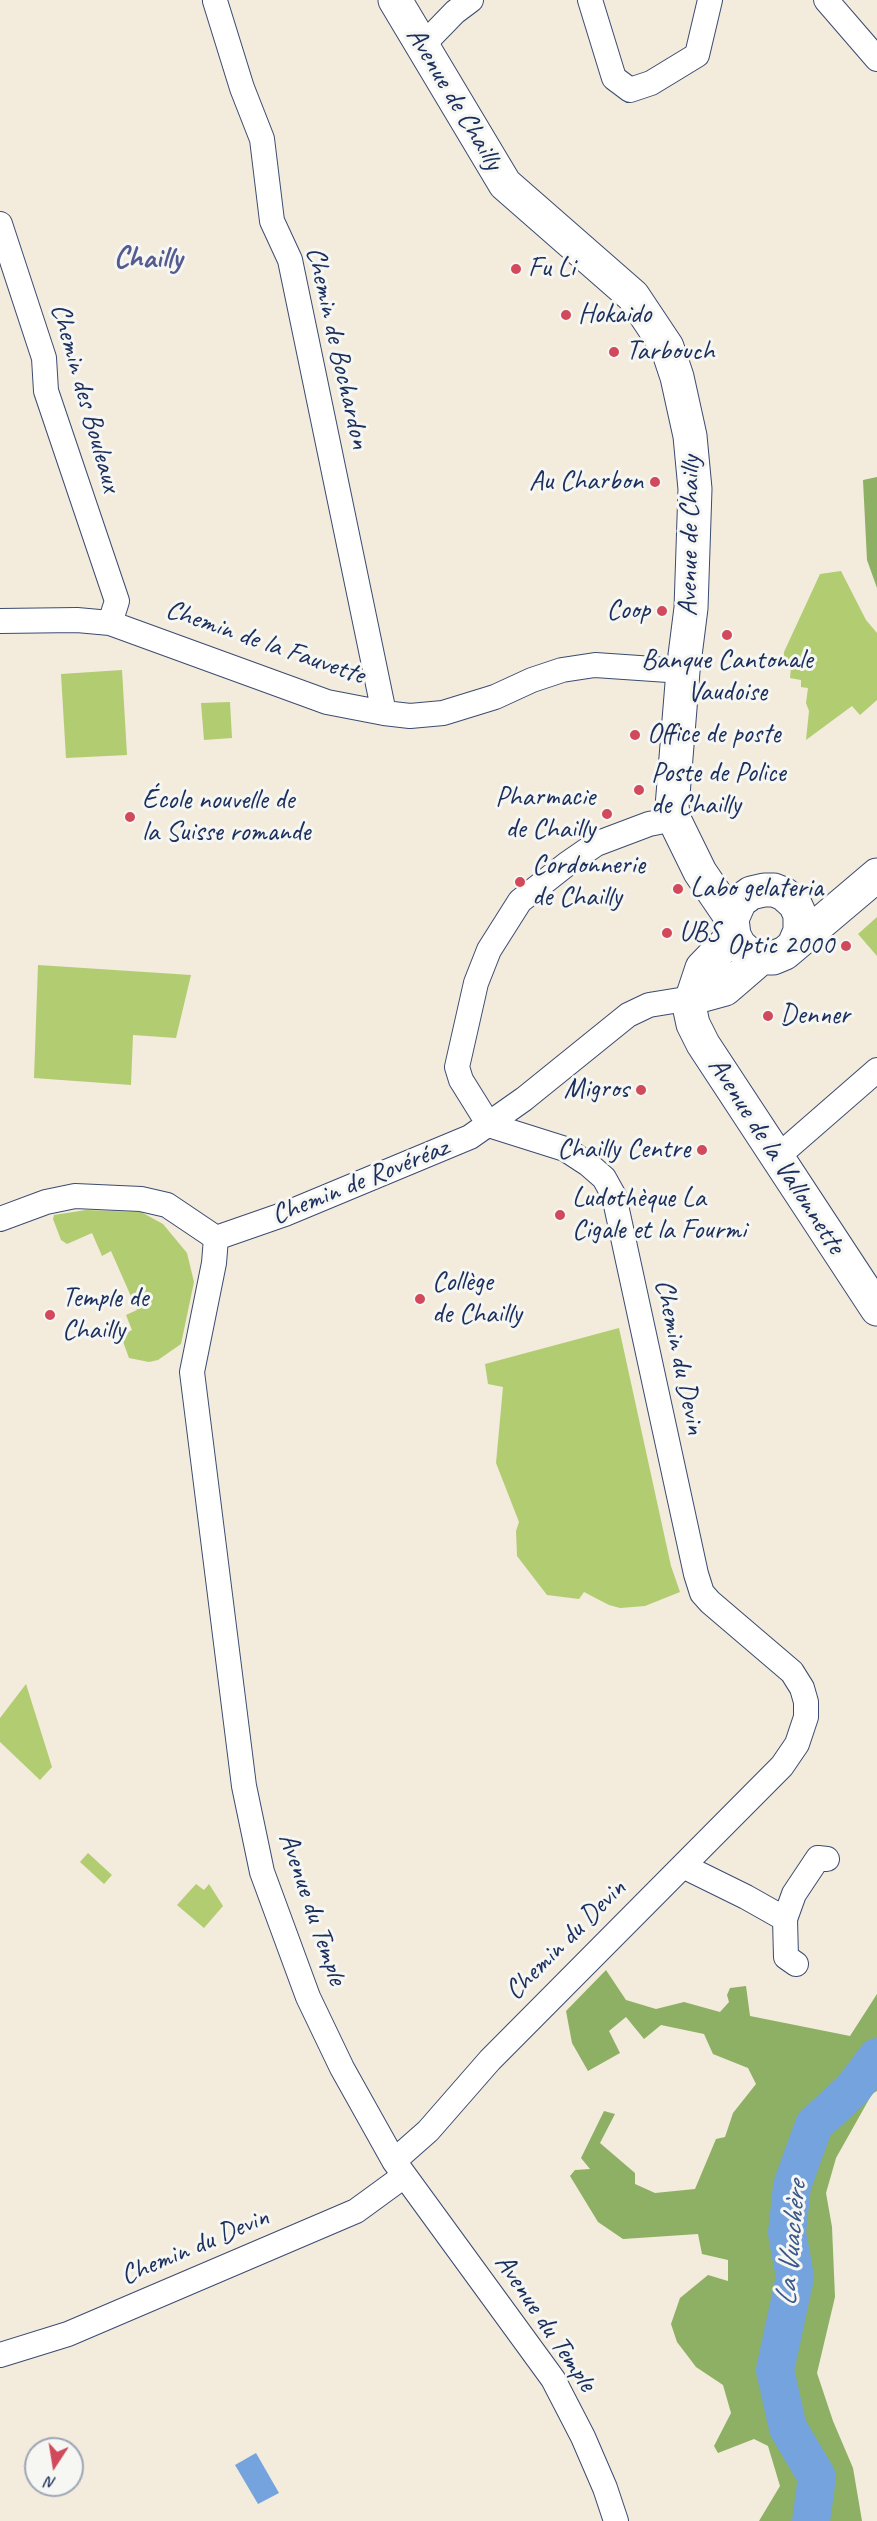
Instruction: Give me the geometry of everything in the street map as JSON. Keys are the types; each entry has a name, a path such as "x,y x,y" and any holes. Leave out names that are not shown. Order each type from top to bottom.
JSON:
{"street":[{"name":"Avenue de Chailly","path":"395,0 505,184 633,296 666,347 677,377 690,436 695,489 692,608 683,671 673,794 681,832 700,872 733,927"},
{"path":"422,47 455,12 471,0"},
{"path":"590,0 614,78 630,90 651,82 697,55 710,0"},
{"path":"826,0 877,59"},
{"name":"Chemin de Bochardon","path":"215,1 242,88 262,139 272,221 290,260 384,713"},
{"name":"Chemin des Bouleaux","path":"0,224 44,358 46,392 117,601 110,623"},
{"name":"Chemin de la Fauvette","path":"0,621 77,620 110,623 327,702 410,716 443,713 495,697 562,669 595,665 683,671"},
{"path":"489,1125 460,1080 457,1067 476,984 489,950 520,901 596,844 649,824 681,832 730,875 764,890"},
{"path":"795,904 813,901 827,894 877,852"},
{"path":"733,927 739,945 749,954 760,958 779,956 877,875"},
{"path":"692,998 702,968 733,927 740,901 751,893 774,890 784,894 795,904 800,915 800,931 794,945"},
{"name":"Chemin de Rovéréaz","path":"216,1238 285,1214 449,1148 489,1125 628,1015 649,1005 692,998 725,989 760,958"},
{"name":"Avenue de la Vallonnette","path":"692,998 690,1010 696,1032 877,1309"},
{"path":"777,1158 873,1083"},
{"name":"Chemin du Devin","path":"0,2355 68,2334 356,2211 399,2169 428,2131 490,2060 782,1766 797,1744 806,1717 806,1702 802,1688 792,1672 722,1613 702,1593 688,1546 614,1196 604,1178 565,1149 489,1125"},
{"path":"0,1219 46,1203 75,1197 141,1199 167,1205 216,1238"},
{"name":"Avenue du Temple","path":"216,1238 214,1263 192,1372 244,1786 262,1872 308,1997 339,2063 399,2169 554,2379 583,2437 605,2488 616,2521"},
{"path":"796,1964 786,1957 785,1919 794,1894 818,1858 827,1859"},
{"path":"682,1866 785,1919"},
{"path":"746,1897 794,1894"}],"green space":[{"path":"877,477 877,588 867,560 863,480"},
{"path":"841,571 866,620 877,633 877,700 860,715 852,706 806,740 809,711 806,703 808,688 801,687 801,680 790,678 791,668 783,667 784,652 820,574"},
{"path":"122,670 127,755 66,758 61,674"},
{"path":"230,702 232,738 204,740 201,703"},
{"path":"877,917 877,956 858,934"},
{"path":"38,965 191,975 176,1038 133,1035 131,1085 34,1078"},
{"path":"86,1210 141,1212 163,1224 187,1253 194,1282 181,1344 158,1360 149,1362 129,1358 121,1336 132,1330 126,1315 137,1310 111,1251 102,1256 92,1233 67,1244 61,1240 53,1219 54,1215"},
{"path":"619,1328 671,1566 680,1592 645,1606 620,1608 584,1592 579,1599 547,1595 517,1556 516,1531 519,1522 496,1463 503,1387 488,1384 485,1364"},
{"path":"26,1684 52,1767 40,1780 0,1742 0,1718"},
{"path":"88,1853 112,1875 104,1884 80,1862"},
{"path":"196,1884 204,1890 209,1884 223,1906 204,1928 177,1905"},
{"path":"606,1970 626,2000 656,2009 684,2002 720,2012 729,2002 727,1995 730,1988 746,1986 750,2016 850,2036 877,1994 877,2091 872,2094 836,2158 826,2193 832,2227 835,2297 817,2373 833,2421 853,2468 862,2521 759,2521 780,2486 768,2446 754,2439 718,2453 714,2446 731,2413 723,2385 696,2367 677,2342 671,2324 680,2298 708,2275 728,2281 728,2260 702,2254 698,2234 623,2239 598,2222 570,2176 575,2170 590,2169 581,2158 604,2111 615,2114 600,2143 635,2173 635,2184 655,2193 695,2189 716,2139 725,2137 733,2113 756,2084 748,2068 713,2054 704,2034 661,2025 644,2039 626,2017 609,2031 620,2053 588,2071 572,2043 566,2011"}],"water":[{"path":"256,2453 279,2493 258,2504 235,2465"}],"waterway":[{"name":"La Vuachère","path":"811,2521 817,2477 788,2428 775,2370 795,2277 787,2233 792,2186 814,2125 852,2090 877,2057"}],"place":[{"name":"Fu Li","path":"516,269"},
{"name":"Hokaido","path":"566,315"},
{"name":"Tarbouch","path":"614,352"},
{"name":"Au Charbon","path":"655,482"},
{"name":"Coop","path":"662,611"},
{"name":"Banque Cantonale Vaudoise","path":"727,635"},
{"name":"Office de poste","path":"635,735"},
{"name":"Poste de Police de Chailly","path":"639,790"},
{"name":"Pharmacie de Chailly","path":"607,814"},
{"name":"École nouvelle de la Suisse romande","path":"130,817"},
{"name":"Cordonnerie de Chailly","path":"520,882"},
{"name":"Labo gelateria","path":"678,889"},
{"name":"UBS","path":"667,933"},
{"name":"Optic 2000","path":"846,946"},
{"name":"Denner","path":"768,1016"},
{"name":"Migros","path":"641,1090"},
{"name":"Chailly Centre","path":"702,1150"},
{"name":"Ludothèque La Cigale et la Fourmi","path":"560,1215"},
{"name":"Collège de Chailly","path":"420,1299"},
{"name":"Temple de Chailly","path":"50,1315"}],"district":[{"name":"Chailly","path":"148,259"}]}
